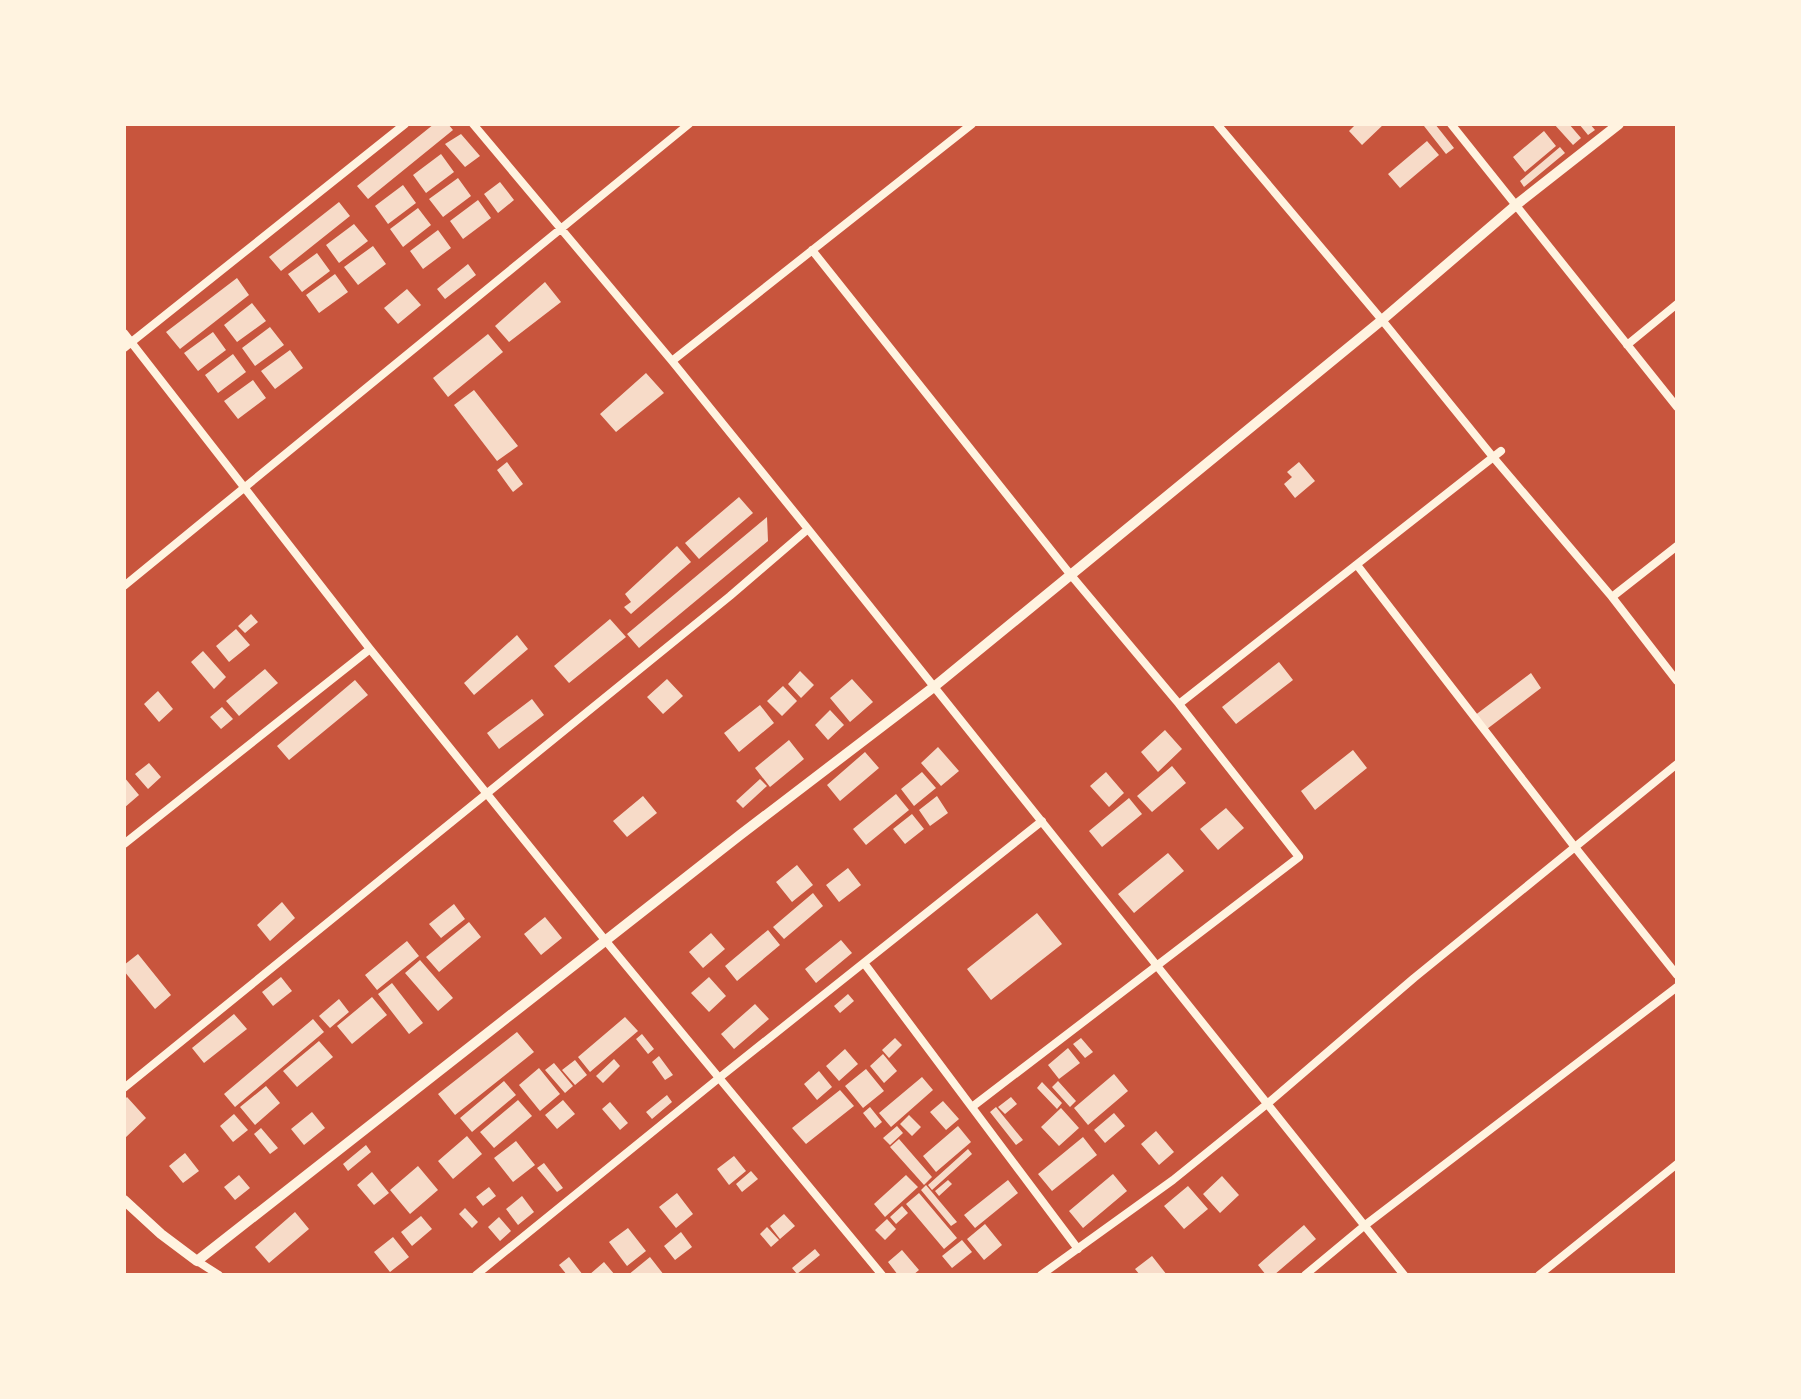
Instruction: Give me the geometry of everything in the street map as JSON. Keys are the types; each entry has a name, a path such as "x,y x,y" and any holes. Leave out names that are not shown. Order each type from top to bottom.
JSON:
{"street":[{"path":"128,345 405,124"},
{"path":"473,124 672,361 935,686 1404,1275"},
{"path":"124,586 689,124"},
{"path":"672,361 972,124"},
{"path":"1217,124 1497,454 1677,681"},
{"path":"1451,124 1677,407"},
{"path":"197,1261 605,940 935,686 1382,320 1516,205 1619,124"},
{"path":"812,250 1299,857 972,1107"},
{"path":"1627,345 1677,304"},
{"path":"124,333 128,345 370,649 882,1275"},
{"path":"1179,704 1497,454"},
{"path":"124,1088 730,596 808,529"},
{"path":"1612,597 1677,546"},
{"path":"1357,565 1677,975"},
{"path":"124,844 370,649"},
{"path":"1041,1275 1173,1180 1677,764"},
{"path":"476,1275 1042,821"},
{"path":"864,963 1078,1249"},
{"path":"1305,1275 1364,1226 1677,987"},
{"path":"1539,1275 1676,1168"},
{"path":"124,1200 161,1234 219,1275"}],"building":[{"path":"434,124 448,124 453,130 368,199 357,186"},
{"path":"1356,124 1384,124 1362,145 1349,131"},
{"path":"1435,124 1454,148 1446,154 1424,126"},
{"path":"1554,124 1569,124 1581,138 1573,145"},
{"path":"1579,124 1590,124 1595,130 1588,135"},
{"path":"1544,131 1556,146 1525,172 1513,157"},
{"path":"461,134 480,156 465,167 445,144"},
{"path":"1427,141 1439,155 1400,188 1388,174"},
{"path":"1560,147 1565,153 1524,187 1520,181"},
{"path":"441,154 454,172 426,193 413,175"},
{"path":"458,178 471,196 443,217 429,199"},
{"path":"500,182 514,200 498,213 484,194"},
{"path":"403,185 416,203 388,224 375,206"},
{"path":"478,200 491,218 463,239 450,221"},
{"path":"339,202 350,216 281,271 269,257"},
{"path":"418,208 431,225 403,247 390,229"},
{"path":"354,224 368,241 339,263 326,245"},
{"path":"438,230 451,248 423,269 410,251"},
{"path":"373,246 386,264 358,285 344,267"},
{"path":"317,253 330,271 302,292 288,274"},
{"path":"468,264 476,275 445,299 437,289"},
{"path":"335,274 348,292 319,313 306,295"},
{"path":"237,278 249,295 180,349 166,332"},
{"path":"545,282 561,302 509,342 495,326"},
{"path":"407,289 421,305 398,324 384,308"},
{"path":"252,303 266,321 237,342 224,325"},
{"path":"270,327 284,345 255,366 242,348"},
{"path":"213,332 226,350 198,371 184,353"},
{"path":"488,334 503,352 448,397 433,378"},
{"path":"290,350 303,368 275,389 261,371"},
{"path":"233,354 246,372 218,393 205,375"},
{"path":"646,373 664,393 616,432 600,414"},
{"path":"253,380 266,398 238,419 224,401"},
{"path":"474,390 518,446 497,461 454,405"},
{"path":"507,462 523,484 513,492 497,470"},
{"path":"1299,462 1315,481 1295,498 1284,484 1292,477 1287,472"},
{"path":"739,497 753,513 699,559 685,543"},
{"path":"767,517 768,541 639,648 627,634"},
{"path":"677,546 691,562 631,614 624,607 631,602 625,594"},
{"path":"251,614 258,622 245,633 238,626"},
{"path":"610,619 626,637 569,683 554,666"},
{"path":"236,629 250,645 229,662 216,646"},
{"path":"517,635 528,649 474,695 464,683"},
{"path":"203,651 226,677 214,689 191,662"},
{"path":"1279,662 1293,680 1236,724 1222,707"},
{"path":"265,669 278,683 239,716 226,701"},
{"path":"800,671 814,685 801,698 788,684"},
{"path":"1531,673 1541,688 1487,729 1474,716"},
{"path":"667,679 683,696 663,714 647,697"},
{"path":"852,679 873,702 850,722 830,698"},
{"path":"355,680 368,695 289,760 277,746"},
{"path":"783,686 797,701 782,716 767,701"},
{"path":"158,691 173,709 159,722 144,704"},
{"path":"532,699 544,715 499,749 487,733"},
{"path":"760,705 774,723 739,752 724,733"},
{"path":"222,707 233,719 221,729 210,717"},
{"path":"830,710 844,725 828,740 815,725"},
{"path":"1165,730 1182,749 1158,772 1141,752"},
{"path":"789,740 804,759 770,787 755,768"},
{"path":"938,747 959,771 941,786 921,763"},
{"path":"1353,750 1367,768 1315,810 1301,791"},
{"path":"865,752 879,768 840,801 827,785"},
{"path":"149,763 161,777 148,789 135,774"},
{"path":"1172,766 1186,783 1152,812 1137,796"},
{"path":"922,772 936,788 914,806 901,789"},
{"path":"1106,772 1124,793 1109,807 1090,786"},
{"path":"124,777 139,795 124,808"},
{"path":"760,779 767,786 743,808 736,801"},
{"path":"896,794 909,810 866,845 853,829"},
{"path":"643,796 657,813 627,837 613,821"},
{"path":"937,796 948,813 930,826 919,810"},
{"path":"1129,798 1142,814 1102,847 1089,831"},
{"path":"1226,808 1244,828 1218,850 1200,829"},
{"path":"912,814 924,829 905,844 893,829"},
{"path":"1168,853 1184,871 1134,913 1118,894"},
{"path":"797,865 813,885 792,902 776,882"},
{"path":"848,868 861,885 839,902 826,885"},
{"path":"813,893 823,906 784,939 773,927"},
{"path":"282,902 295,918 270,941 257,925"},
{"path":"454,904 465,919 441,938 429,924"},
{"path":"1037,913 1062,944 991,1000 967,969"},
{"path":"545,917 562,938 541,955 524,934"},
{"path":"469,922 481,937 439,972 426,957"},
{"path":"768,930 780,945 737,981 725,966"},
{"path":"711,933 725,949 703,968 689,952"},
{"path":"841,940 852,953 816,983 805,969"},
{"path":"407,941 419,956 377,990 365,975"},
{"path":"138,954 171,995 155,1009 124,971 124,965"},
{"path":"420,960 453,998 438,1011 405,973"},
{"path":"281,977 292,991 273,1006 262,992"},
{"path":"709,977 726,996 709,1012 691,993"},
{"path":"392,983 423,1023 409,1034 378,994"},
{"path":"848,994 854,1001 840,1013 834,1006"},
{"path":"372,997 387,1015 352,1044 337,1026"},
{"path":"339,999 349,1012 330,1028 319,1016"},
{"path":"755,1004 769,1019 734,1049 721,1034"},
{"path":"234,1014 247,1029 204,1063 192,1048"},
{"path":"625,1017 638,1031 590,1072 578,1057"},
{"path":"313,1019 324,1032 235,1107 224,1094"},
{"path":"517,1032 534,1052 455,1115 438,1094"},
{"path":"642,1034 654,1049 648,1054 636,1039"},
{"path":"895,1038 902,1045 889,1058 882,1050"},
{"path":"1081,1038 1093,1052 1085,1058 1073,1044"},
{"path":"319,1041 333,1057 297,1087 283,1071"},
{"path":"1068,1048 1080,1063 1059,1079 1048,1065"},
{"path":"845,1049 858,1064 839,1081 826,1066"},
{"path":"883,1054 897,1071 884,1083 870,1066"},
{"path":"659,1056 673,1075 665,1080 652,1062"},
{"path":"614,1059 620,1066 603,1083 596,1076"},
{"path":"575,1060 587,1075 575,1085 562,1070"},
{"path":"554,1063 573,1086 565,1093 545,1070"},
{"path":"539,1068 560,1094 540,1111 519,1085"},
{"path":"866,1069 884,1091 863,1108 845,1086"},
{"path":"819,1071 832,1087 817,1100 804,1084"},
{"path":"1114,1074 1128,1091 1088,1125 1074,1108"},
{"path":"922,1077 933,1090 891,1127 879,1113"},
{"path":"504,1081 516,1095 472,1132 460,1118"},
{"path":"1058,1081 1076,1101 1070,1107 1052,1087"},
{"path":"1042,1082 1062,1103 1057,1109 1037,1088"},
{"path":"266,1086 280,1103 255,1125 240,1107"},
{"path":"840,1090 854,1106 806,1144 792,1128"},
{"path":"667,1095 672,1102 652,1119 646,1112"},
{"path":"127,1097 146,1118 124,1139 124,1100"},
{"path":"1011,1097 1017,1104 1005,1114 998,1107"},
{"path":"518,1100 532,1116 494,1148 480,1132"},
{"path":"563,1100 575,1114 557,1129 545,1115"},
{"path":"943,1101 959,1119 946,1130 930,1112"},
{"path":"610,1102 628,1123 620,1130 602,1109"},
{"path":"870,1107 882,1122 875,1128 863,1113"},
{"path":"996,1107 1023,1140 1016,1145 990,1112"},
{"path":"1061,1108 1079,1128 1059,1146 1041,1127"},
{"path":"312,1112 325,1128 304,1145 291,1129"},
{"path":"1114,1113 1125,1126 1105,1143 1094,1130"},
{"path":"234,1114 248,1130 233,1142 220,1126"},
{"path":"909,1115 921,1127 912,1136 900,1124"},
{"path":"897,1126 903,1133 890,1145 883,1138"},
{"path":"958,1126 971,1142 936,1172 923,1156"},
{"path":"261,1128 278,1148 270,1154 254,1134"},
{"path":"1156,1131 1174,1152 1159,1165 1141,1144"},
{"path":"467,1136 482,1154 453,1179 438,1161"},
{"path":"1083,1137 1097,1155 1052,1191 1038,1174"},
{"path":"899,1139 932,1177 924,1185 890,1147"},
{"path":"516,1141 535,1165 513,1182 494,1158"},
{"path":"366,1145 371,1152 348,1171 343,1164"},
{"path":"968,1149 972,1154 932,1190 928,1185"},
{"path":"185,1153 199,1171 183,1183 169,1166"},
{"path":"734,1156 746,1171 729,1185 717,1169"},
{"path":"544,1163 563,1188 557,1192 537,1168"},
{"path":"418,1166 438,1190 410,1214 390,1190"},
{"path":"751,1171 758,1179 742,1192 736,1184"},
{"path":"372,1172 389,1193 374,1205 357,1185"},
{"path":"1113,1174 1127,1191 1083,1228 1069,1211"},
{"path":"239,1175 250,1188 235,1200 224,1187"},
{"path":"906,1175 918,1187 885,1217 874,1204"},
{"path":"1222,1176 1239,1195 1220,1213 1203,1194"},
{"path":"948,1180 952,1184 939,1196 935,1191"},
{"path":"1008,1180 1018,1193 975,1228 964,1215"},
{"path":"926,1185 957,1222 951,1226 921,1190"},
{"path":"1188,1186 1208,1209 1184,1229 1164,1206"},
{"path":"489,1187 496,1196 483,1206 476,1197"},
{"path":"677,1193 693,1214 676,1228 659,1207"},
{"path":"919,1193 957,1238 944,1249 906,1204"},
{"path":"522,1196 534,1212 518,1225 506,1209"},
{"path":"902,1206 908,1213 896,1224 890,1217"},
{"path":"465,1208 478,1222 472,1228 459,1214"},
{"path":"295,1212 309,1229 269,1263 255,1247"},
{"path":"784,1214 795,1226 780,1239 770,1226"},
{"path":"421,1216 432,1229 412,1246 401,1232"},
{"path":"499,1217 511,1231 500,1241 488,1227"},
{"path":"887,1219 896,1229 885,1240 875,1230"},
{"path":"985,1224 1002,1245 984,1260 967,1239"},
{"path":"1304,1225 1316,1239 1274,1275 1266,1275 1258,1265"},
{"path":"767,1227 779,1240 771,1247 760,1234"},
{"path":"628,1228 646,1251 627,1266 609,1242"},
{"path":"681,1232 692,1247 675,1260 664,1246"},
{"path":"393,1237 409,1257 390,1272 374,1252"},
{"path":"962,1240 972,1252 952,1268 942,1256"},
{"path":"815,1249 820,1255 797,1274 792,1268"},
{"path":"902,1250 919,1270 913,1275 898,1275 888,1262"},
{"path":"1152,1256 1167,1275 1140,1275 1135,1269"},
{"path":"569,1257 583,1275 567,1275 559,1265"},
{"path":"650,1257 664,1275 628,1275"},
{"path":"604,1262 615,1275 589,1275"}]}
